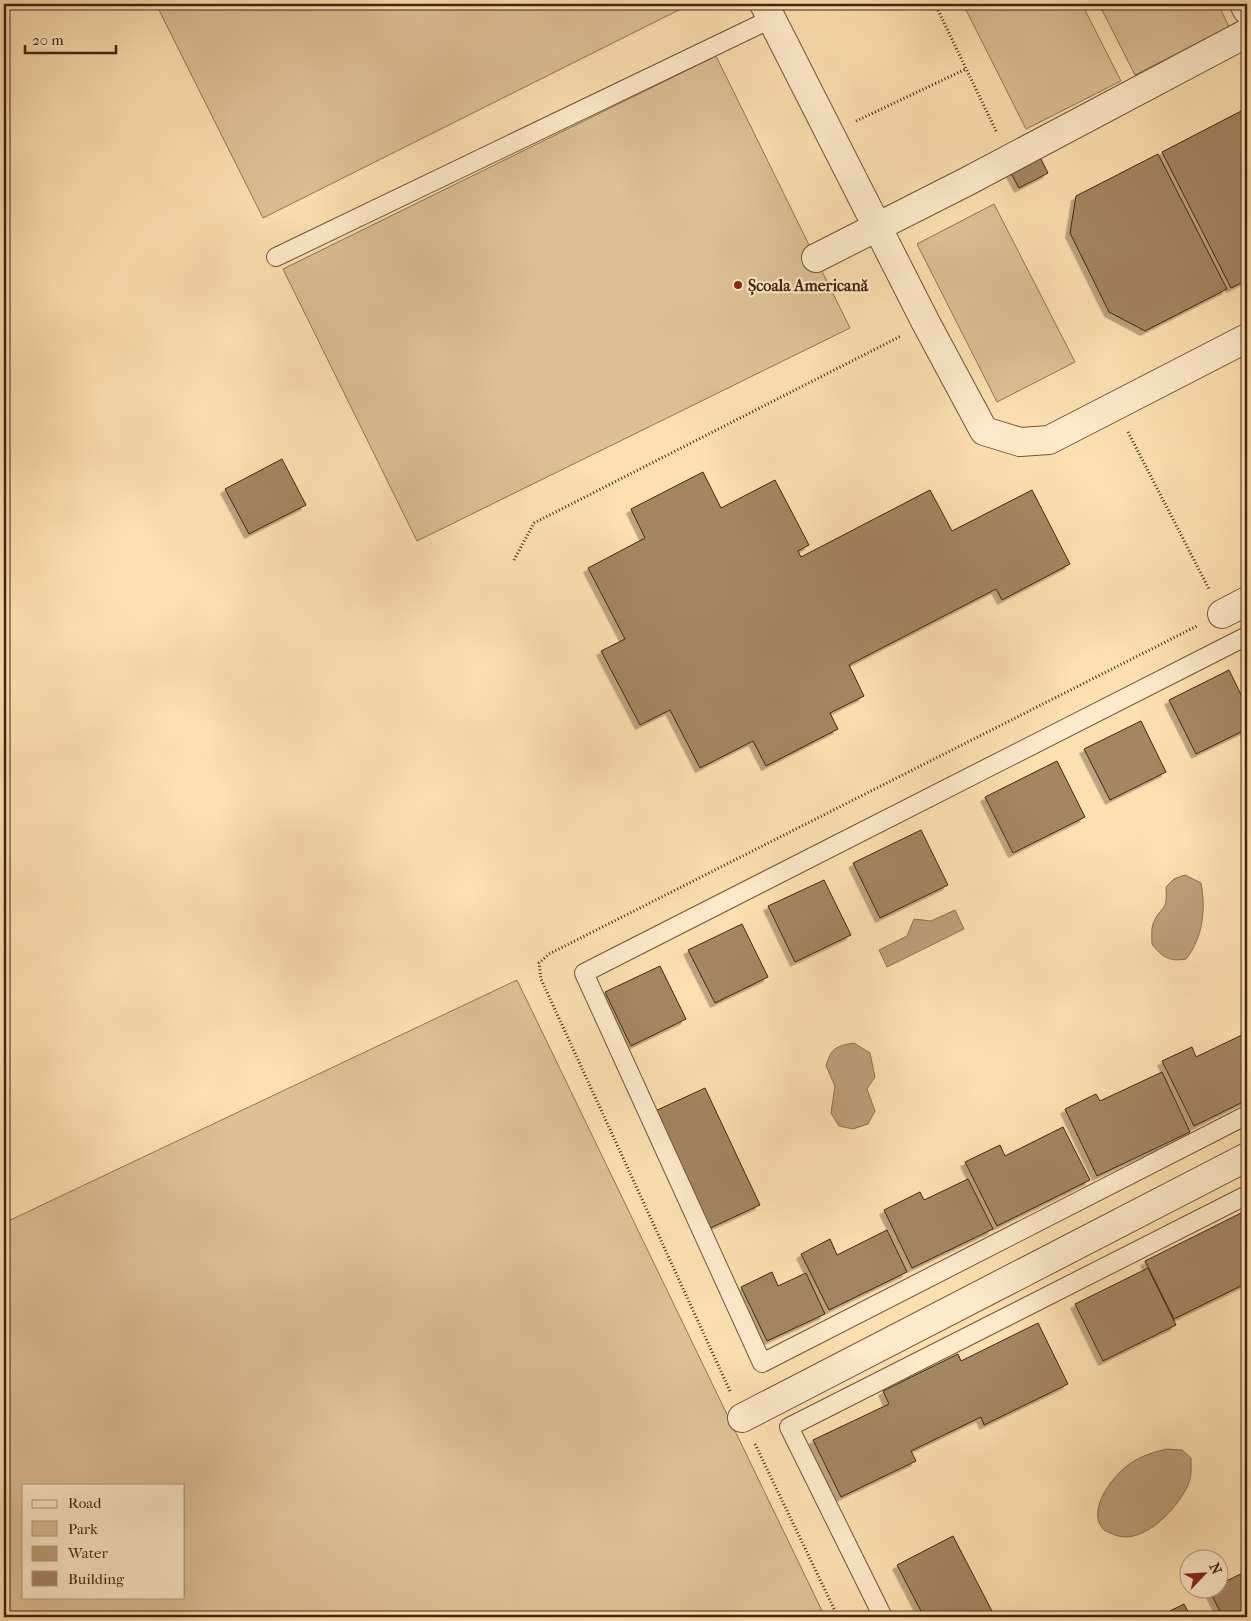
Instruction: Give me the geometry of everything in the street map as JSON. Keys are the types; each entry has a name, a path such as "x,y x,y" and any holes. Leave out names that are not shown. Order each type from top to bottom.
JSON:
{"street":[{"path":"1244,4 1247,10"},
{"path":"767,11 877,228 984,432 1020,442 1049,440 1247,338"},
{"path":"816,258 877,228 1247,33"},
{"path":"1222,614 1247,601"},
{"path":"742,1418 1247,1157"}],"lane":[{"path":"276,257 767,11"},
{"path":"1222,614 1240,628 1247,629"},
{"path":"1247,636 584,973 762,1363 1247,1115"},
{"path":"883,1617 789,1427 1247,1195"}],"path":[{"path":"935,4 1009,158"},
{"path":"830,134 966,69"},
{"path":"514,560 534,523 926,323"},
{"path":"838,1617 742,1418 540,979 539,963 549,954 1222,614 1115,405"}],"green space":[{"path":"156,4 689,4 689,5 263,218"},
{"path":"963,4 1082,4 1121,81 1026,129"},
{"path":"1099,4 1218,4 1229,27 1135,75"},
{"path":"716,56 850,328 417,541 283,269"},
{"path":"994,204 1075,362 997,402 917,244"},
{"path":"517,980 825,1617 4,1617 4,1223"}],"water":[{"path":"1185,875 1201,883 1202,923 1192,951 1186,959 1175,960 1166,958 1152,944 1152,928 1156,918 1165,906 1166,887 1174,879"},
{"path":"955,910 964,929 887,967 879,950 907,936 914,919 931,921"},
{"path":"854,1043 870,1053 875,1077 867,1089 875,1111 868,1124 853,1129 839,1126 831,1113 835,1086 826,1066 830,1055 835,1049"},
{"path":"1166,1449 1182,1450 1191,1458 1189,1482 1176,1504 1158,1523 1137,1535 1126,1537 1104,1530 1099,1522 1098,1512 1100,1502 1111,1482 1134,1461"}],"building":[{"path":"1247,108 1247,280 1231,288 1162,152"},
{"path":"1037,151 1048,173 1019,188 1007,166"},
{"path":"1158,154 1227,289 1145,331 1109,312 1070,233 1076,196"},
{"path":"282,459 306,505 249,534 225,489"},
{"path":"703,472 721,508 775,480 809,545 798,551 801,557 930,490 952,531 1032,490 1070,564 1002,600 996,589 849,665 864,696 830,713 838,729 766,766 753,741 700,768 670,710 640,725 601,651 625,639 588,568 645,538 631,509"},
{"path":"1229,670 1247,707 1247,729 1196,754 1169,700"},
{"path":"1141,721 1166,772 1110,800 1084,749"},
{"path":"1057,761 1085,817 1013,853 985,797"},
{"path":"921,830 948,885 880,918 853,863"},
{"path":"824,880 851,935 795,962 768,906"},
{"path":"742,924 768,977 715,1003 688,950"},
{"path":"660,966 686,1019 631,1046 605,992"},
{"path":"1244,1034 1247,1042 1247,1100 1194,1126 1162,1061 1192,1047 1196,1057"},
{"path":"1162,1072 1190,1132 1097,1176 1065,1109 1096,1094 1100,1101"},
{"path":"705,1088 760,1205 708,1229 653,1112"},
{"path":"1063,1127 1090,1180 997,1226 965,1162 1000,1145 1005,1156"},
{"path":"968,1179 993,1229 912,1268 884,1210 920,1192 924,1200"},
{"path":"1247,1210 1247,1283 1174,1319 1145,1261"},
{"path":"887,1230 907,1272 829,1310 801,1254 830,1239 837,1255"},
{"path":"1148,1268 1176,1325 1103,1361 1075,1304"},
{"path":"772,1272 778,1286 806,1273 825,1314 767,1341 741,1287"},
{"path":"1038,1323 1068,1384 984,1425 981,1417 911,1451 916,1461 841,1497 813,1440 889,1404 883,1391 958,1354 961,1361"},
{"path":"953,1536 994,1615 990,1617 924,1617 897,1565"},
{"path":"1247,1571 1247,1617 1223,1617 1213,1598 1228,1598 1228,1580"},
{"path":"1184,1604 1191,1617 1158,1617"}],"place":[{"name":"Școala Americană","path":"738,285"}]}
